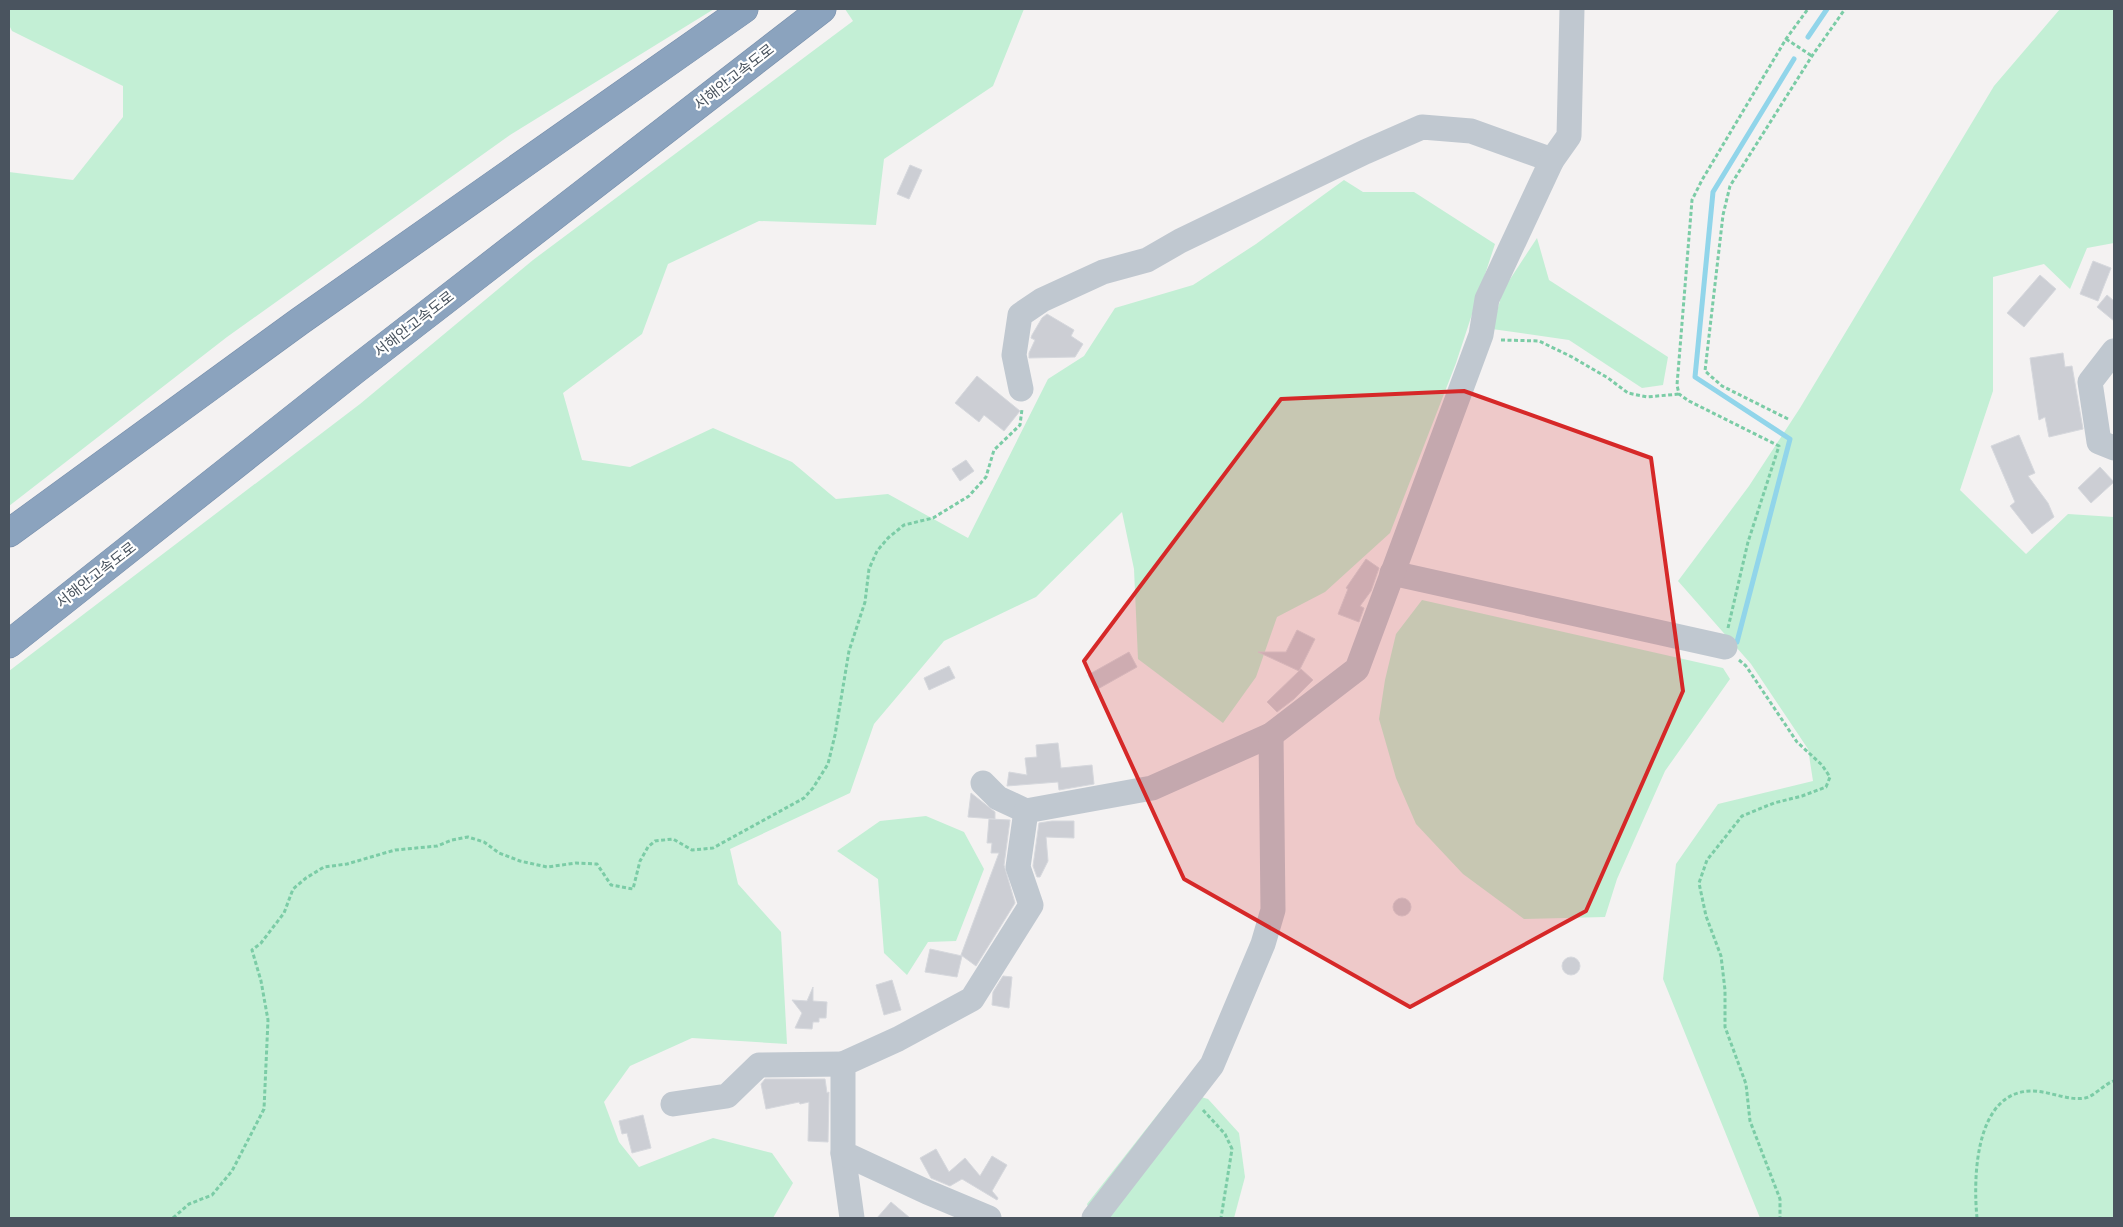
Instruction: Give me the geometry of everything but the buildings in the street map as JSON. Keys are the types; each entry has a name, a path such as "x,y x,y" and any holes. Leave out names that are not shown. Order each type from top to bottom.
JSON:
{"highway":[{"path":"9,533 300,321 744,9"},
{"name":"서해안고속도로","path":"9,644 355,370 822,9"}],"street":[{"path":"983,783 998,798 1026,811 1152,788 1271,735 1356,669 1480,336 1487,299 1552,160 1569,136 1572,9"},
{"path":"1021,389 1014,355 1020,315 1042,300 1103,272 1147,260 1180,241 1365,152 1422,127 1471,131 1552,160"},
{"path":"2114,351 2090,382 2099,442 2114,448"},
{"path":"1392,573 1725,647"},
{"path":"1094,1218 1212,1065 1263,944 1272,910 1271,735"},
{"path":"673,1104 727,1096 759,1065 843,1064 898,1038 972,999 1031,905 1018,867 1026,811"},
{"path":"843,1064 843,1153 852,1218"},
{"path":"843,1153 989,1218"}],"path":[{"path":"1679,394 1677,385 1692,200 1786,39 1808,9"},
{"path":"1788,419 1722,386 1705,371 1723,215 1730,186 1812,56 1845,9"},
{"path":"1786,39 1812,56"},
{"path":"1480,336 1497,340 1539,341 1608,378 1628,393 1647,397 1679,394 1689,401 1779,446 1748,542 1733,601 1725,647 1746,666 1797,742 1822,765 1830,777 1826,787 1802,796 1774,803 1742,816 1707,860 1699,883 1706,916 1721,956 1725,990 1725,1027 1746,1084 1750,1121 1780,1199 1780,1218"},
{"path":"173,1218 189,1204 212,1195 232,1171 264,1109 268,1020 261,981 252,950 261,943 284,913 293,889 324,867 347,864 395,850 437,846 452,840 468,837 484,842 499,853 520,861 547,867 576,863 597,864 611,886 633,889 640,861 648,847 655,841 673,839 692,850 713,848 804,798 828,764 835,735 849,650 865,602 869,569 876,551 904,525 933,518 969,496 986,477 994,450 1020,425 1024,397 1021,389"},
{"path":"1977,1218 1976,1174 1980,1149 1989,1116 2002,1100 2032,1091 2055,1096 2086,1098 2114,1081"},
{"path":"1190,1094 1225,1134 1232,1149 1221,1218"}],"highlighted area":[{"path":"1464,391 1651,458 1683,691 1586,911 1410,1007 1184,879 1084,661 1281,399"}],"green space":[{"path":"9,9 714,9 510,135 227,337 9,506 9,172 73,180 123,117 123,86 12,31 9,25"},
{"path":"845,9 1024,9 993,86 884,159 876,225 759,221 668,264 642,334 563,393 582,460 630,467 713,428 792,462 836,499 888,494 968,538 1048,379 1084,356 1115,308 1193,285 1256,244 1344,180 1363,192 1414,192 1495,244 1456,363 1390,533 1325,592 1277,617 1256,677 1223,723 1138,659 1134,569 1122,512 1036,597 944,641 874,724 850,793 730,849 738,884 781,932 787,1044 692,1038 630,1066 604,1102 619,1142 639,1167 713,1138 772,1153 793,1183 773,1218 9,1218 9,671 360,404 533,260 853,21"},
{"path":"2060,9 2114,9 2114,243 2087,248 2070,289 2044,264 1993,277 1993,391 1960,490 2026,554 2068,514 2114,517 2114,1218 1760,1218 1663,979 1676,864 1718,804 1813,781 1808,749 1751,664 1678,581 1749,486 1800,408 1994,86"},
{"path":"1537,238 1549,280 1668,357 1663,385 1642,388 1569,340 1492,329 1503,290"},
{"path":"1422,600 1723,668 1730,679 1665,771 1617,879 1605,917 1524,919 1463,874 1416,824 1396,778 1379,719 1385,680 1396,634"},
{"path":"926,816 964,832 984,869 956,941 928,942 907,975 884,953 878,879 837,851 880,821"},
{"path":"1177,1090 1208,1099 1239,1133 1245,1177 1234,1218 1092,1218 1087,1204"}],"waterway":[{"path":"1808,37 1827,9"},
{"path":"1737,642 1790,439 1695,377 1713,192 1794,59"}]}
